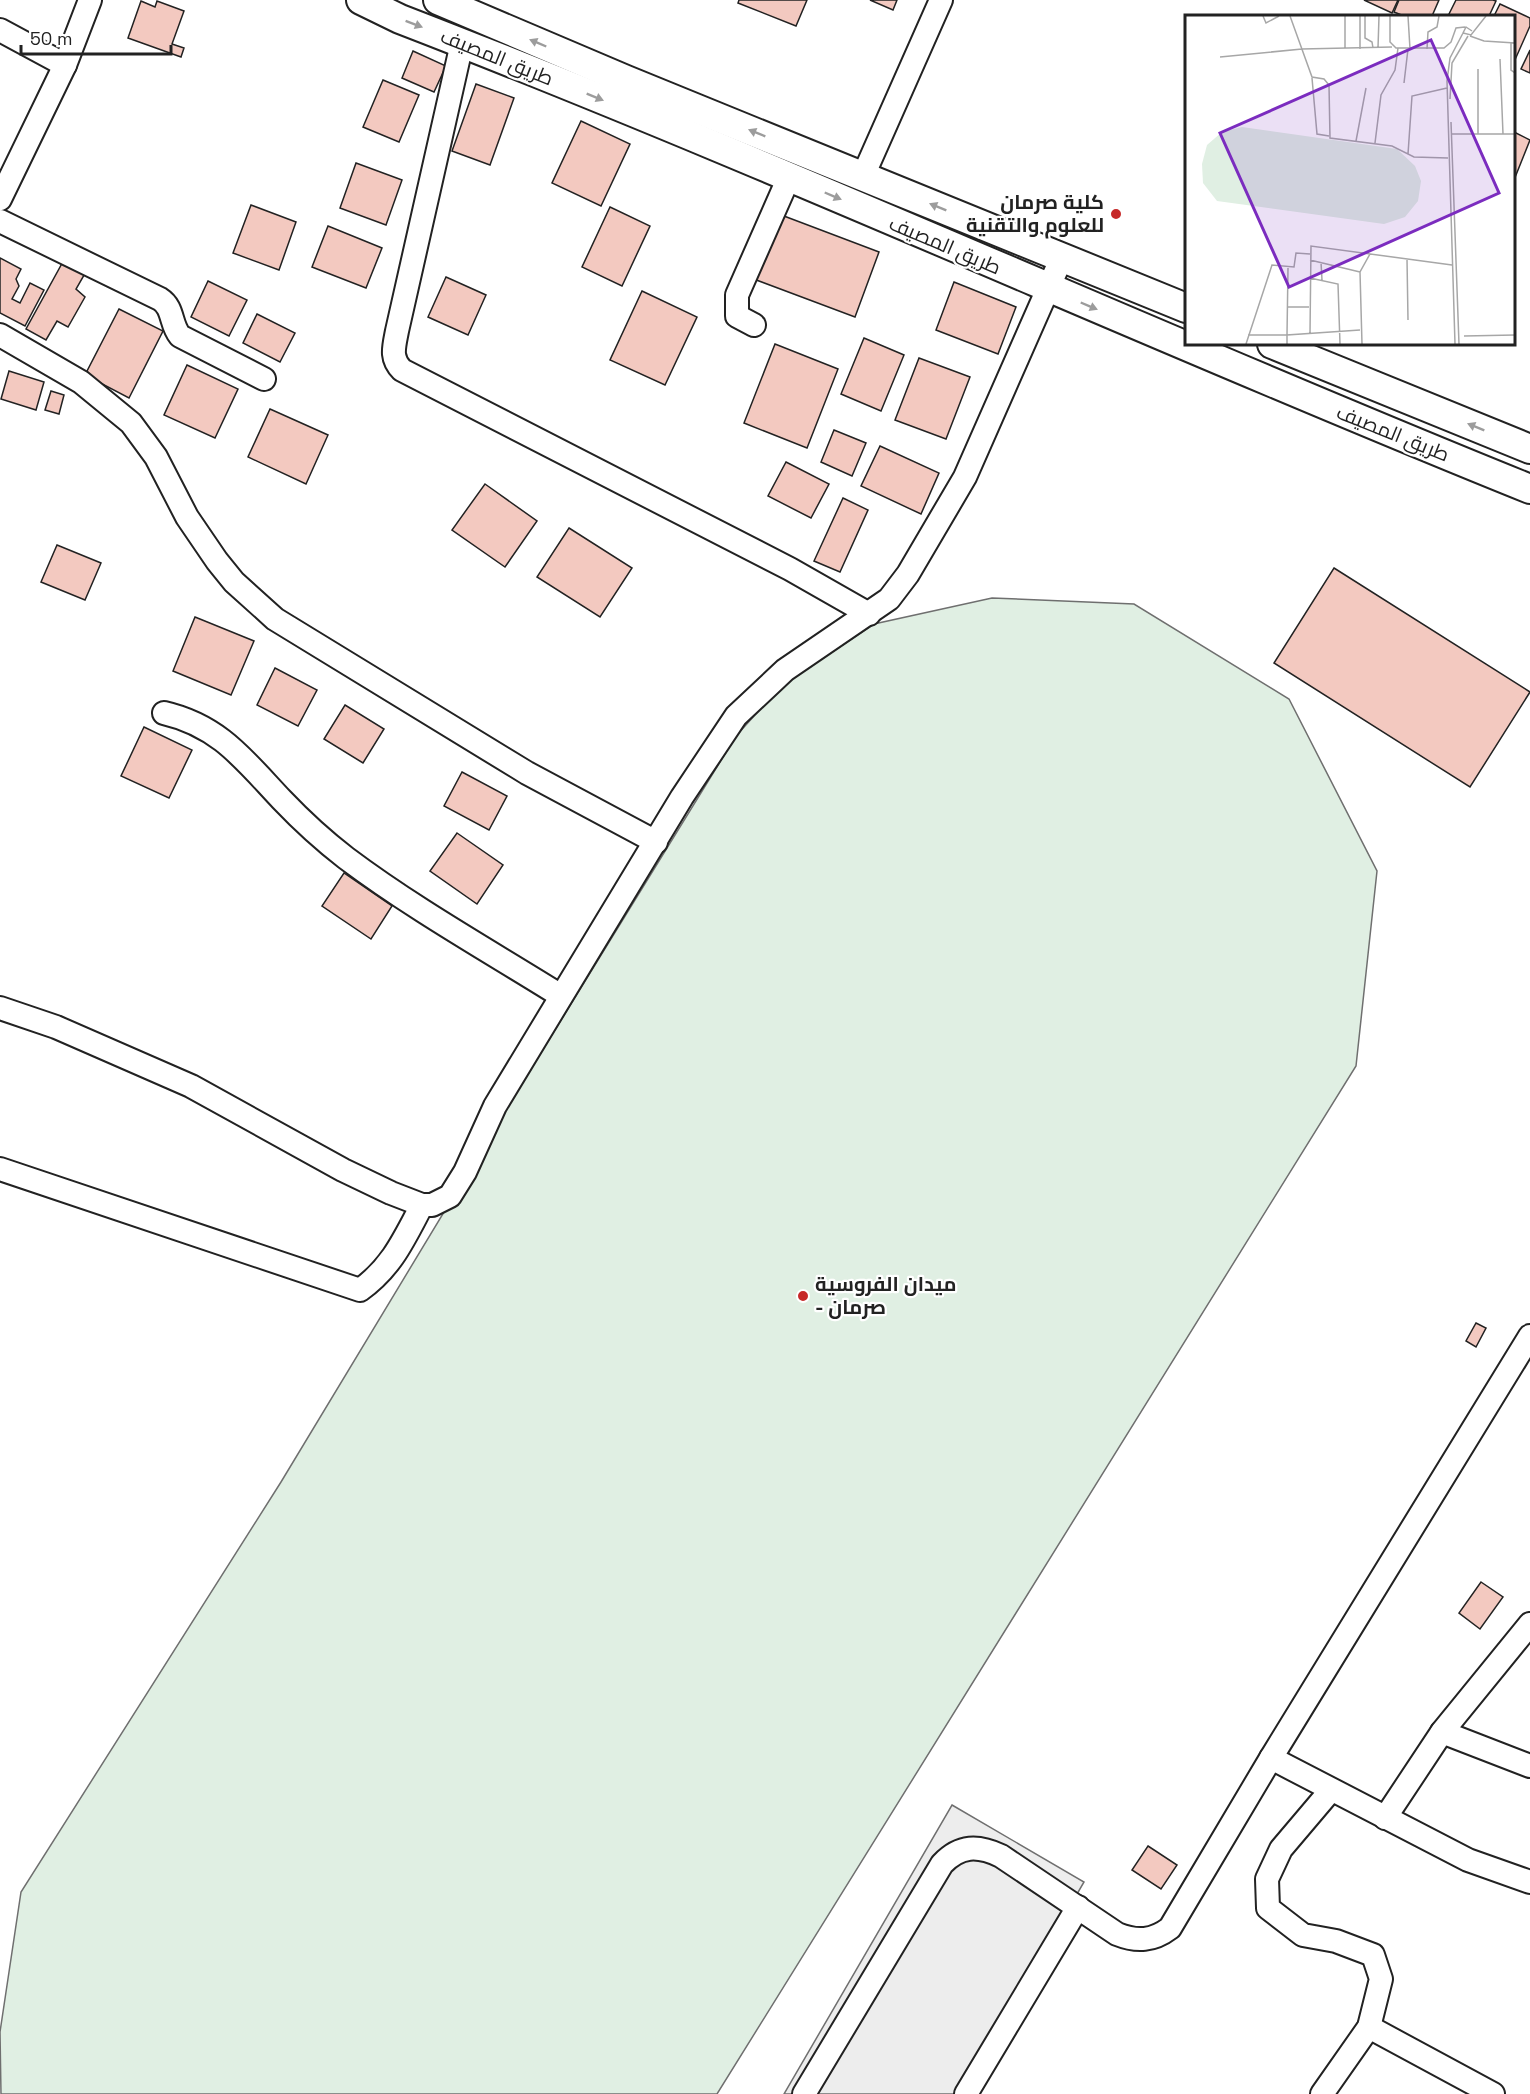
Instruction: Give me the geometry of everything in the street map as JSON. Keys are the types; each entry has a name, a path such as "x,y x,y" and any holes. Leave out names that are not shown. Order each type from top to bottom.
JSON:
{"main road":[{"name":"طريق المصيف","path":"361,0 400,19 789,177 1050,290 1530,489"},
{"name":"طريق المصيف","path":"438,0 626,80 1185,308"},
{"name":"طريق المصيف","path":"1274,345 1530,449"}],"street":[{"path":"0,199 65,64 90,0"},
{"path":"863,176 941,0"},
{"path":"0,30 65,64"},
{"path":"462,43 397,331 393,354 396,363 402,370 790,569 869,614"},
{"path":"754,325 737,316 737,295 789,177"},
{"path":"0,222 164,302 170,308 176,331 180,336 264,379"},
{"path":"0,1008 56,1027 191,1086 343,1170 422,1205 442,1202 458,1187 495,1106 682,797 736,716 785,670 889,600 908,574 965,477 1050,290 1062,257"},
{"path":"0,335 81,382 131,423 156,457 187,517 217,561 275,620 527,773 656,842"},
{"path":"164,713 184,718 216,735 239,753 305,823 346,858 400,896 561,996"},
{"path":"0,1169 360,1290 380,1276 396,1255 422,1205"},
{"path":"804,2094 942,1864 952,1854 972,1847 987,1849 1129,1938 1145,1940 1159,1937 1170,1928 1271,1758 1530,1336"},
{"path":"1385,1818 1442,1732 1530,1624"},
{"path":"1442,1732 1530,1766"},
{"path":"1271,1758 1468,1860 1530,1881"},
{"path":"1322,2094 1369,2027 1381,1979 1373,1955 1336,1941 1303,1935 1269,1908 1267,1880 1281,1849 1331,1790"},
{"path":"966,2094 1078,1907"},
{"path":"1369,2027 1493,2094"}],"green space":[{"name":"ميدان الفروسية - صرمان","path":"992,598 1134,604 1289,699 1377,871 1356,1066 717,2094 1,2094 0,2032 21,1892 281,1482 505,1111 736,736 782,685 874,624"}],"shaded area":[{"path":"952,1805 1084,1882 961,2094 784,2094"}],"building":[{"path":"739,0 807,0 796,26 738,3"},
{"path":"870,0 897,0 893,10"},
{"path":"1364,0 1398,0 1392,13"},
{"path":"1399,0 1439,0 1432,15 1402,15 1394,12"},
{"path":"1456,0 1496,1 1489,15 1448,15"},
{"path":"141,1 155,7 157,1 184,11 172,44 184,48 181,57 128,38"},
{"path":"1500,4 1530,18 1530,26 1515,60 1515,15 1494,15"},
{"path":"1530,50 1530,73 1521,69"},
{"path":"413,51 446,66 434,92 402,78"},
{"path":"383,80 419,95 399,142 363,127"},
{"path":"476,84 514,98 490,165 452,151"},
{"path":"581,121 630,144 601,206 552,183"},
{"path":"1515,132 1530,140 1515,178"},
{"path":"356,163 402,180 386,225 340,208"},
{"path":"251,205 296,222 279,270 233,253"},
{"path":"610,207 650,226 622,286 582,267"},
{"path":"776,213 879,252 855,317 751,278"},
{"path":"328,226 382,248 366,288 312,267"},
{"path":"0,258 21,269 16,279 19,286 12,299 20,303 30,283 44,290 25,326 0,313"},
{"path":"65,258 87,270 76,289 85,297 68,327 57,321 46,340 26,329"},
{"path":"446,277 486,295 468,335 428,317"},
{"path":"208,281 247,300 229,336 191,317"},
{"path":"954,282 1016,307 998,354 936,330"},
{"path":"642,291 697,317 665,385 610,360"},
{"path":"119,309 163,331 129,398 85,375"},
{"path":"257,314 295,333 280,362 243,343"},
{"path":"864,338 904,355 881,411 841,394"},
{"path":"775,344 838,369 807,448 744,423"},
{"path":"919,358 970,377 946,439 895,420"},
{"path":"187,365 238,389 215,438 164,415"},
{"path":"9,371 44,382 36,410 1,399"},
{"path":"51,391 64,395 59,414 45,410"},
{"path":"270,409 328,435 306,484 248,457"},
{"path":"834,430 866,443 852,476 821,462"},
{"path":"880,446 939,473 921,514 861,486"},
{"path":"786,462 829,484 811,518 768,496"},
{"path":"485,484 537,521 505,567 452,530"},
{"path":"843,498 868,510 840,572 814,561"},
{"path":"569,528 632,568 600,617 537,577"},
{"path":"57,545 101,563 85,600 41,582"},
{"path":"1334,568 1530,692 1470,787 1274,663"},
{"path":"195,617 254,641 231,695 173,671"},
{"path":"275,668 317,690 298,726 257,705"},
{"path":"345,705 384,729 363,763 324,739"},
{"path":"144,727 192,750 169,798 121,776"},
{"path":"462,772 507,796 489,830 444,806"},
{"path":"457,833 503,865 477,904 430,871"},
{"path":"344,873 392,906 371,939 322,906"},
{"path":"1476,1323 1486,1328 1476,1347 1466,1341"},
{"path":"1481,1582 1503,1597 1480,1629 1459,1613"},
{"path":"1148,1846 1177,1865 1161,1889 1132,1870"}],"place":[{"name":"كلية صرمان للعلوم والتقنية","path":"1116,214"},
{"name":"ميدان الفروسية - صرمان","path":"803,1296"}]}
